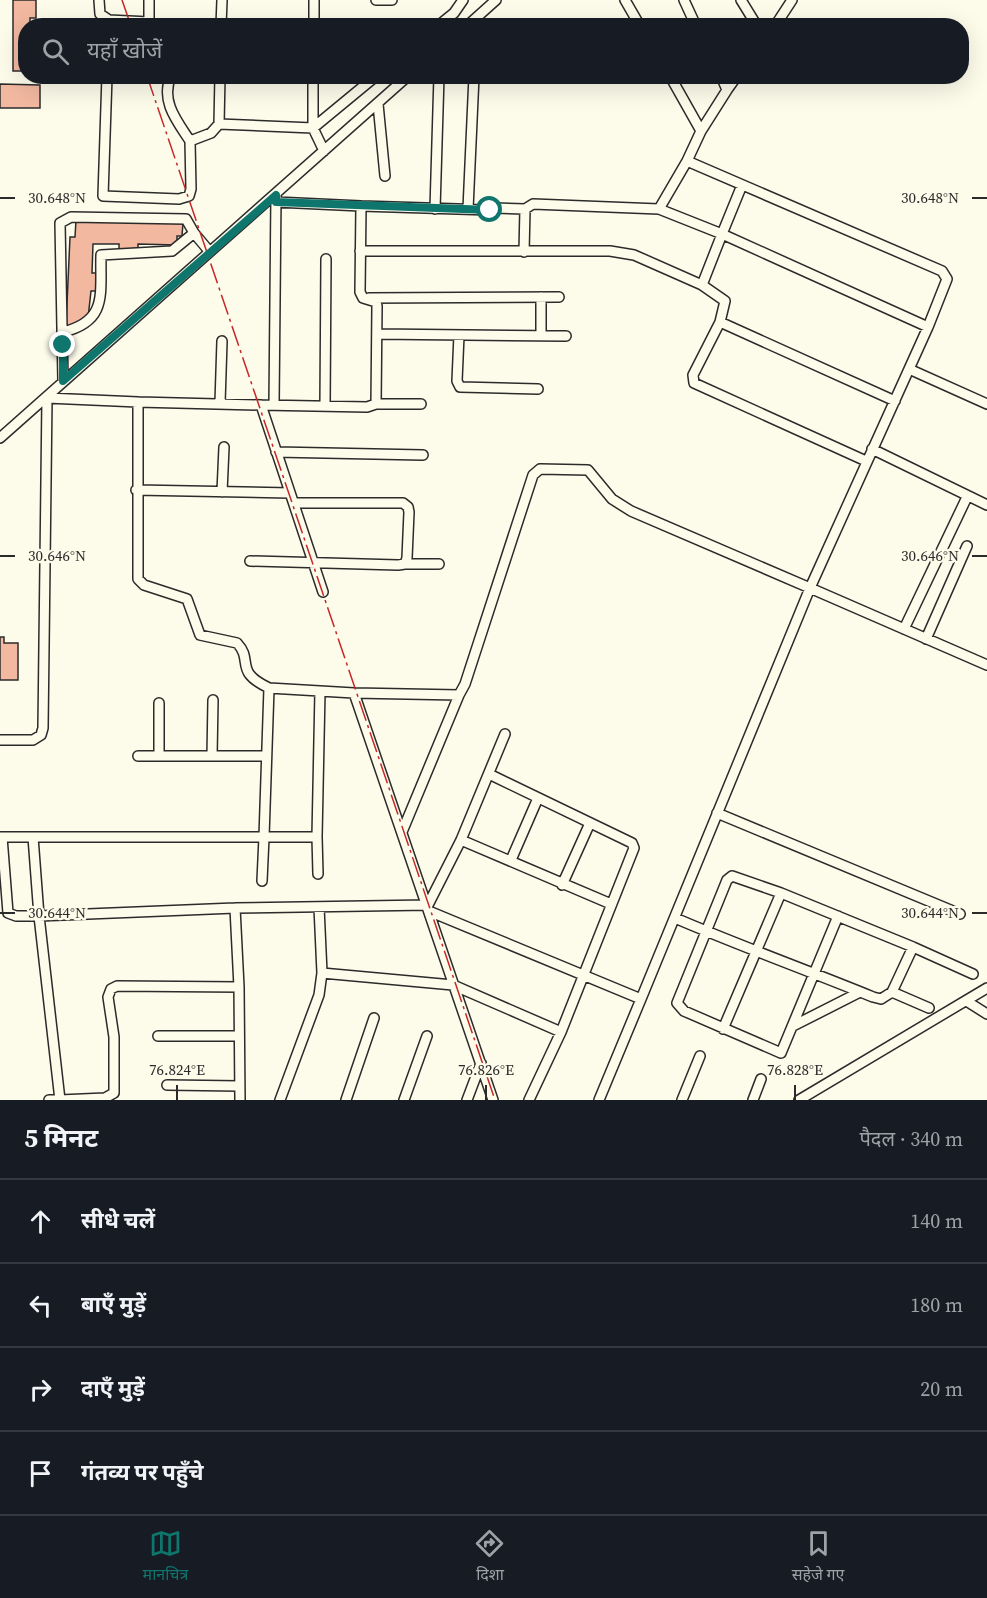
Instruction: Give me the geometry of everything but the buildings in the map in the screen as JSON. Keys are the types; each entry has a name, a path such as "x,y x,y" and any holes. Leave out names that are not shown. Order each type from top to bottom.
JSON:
{"street":[{"path":"99,0 100,14 104,18"},
{"path":"149,18 150,0"},
{"path":"221,18 222,0"},
{"path":"314,18 315,0"},
{"path":"376,0 392,0"},
{"path":"448,18 463,0"},
{"path":"479,18 496,0"},
{"path":"625,0 635,18"},
{"path":"684,0 692,18"},
{"path":"741,0 752,18"},
{"path":"780,18 792,0"},
{"path":"107,84 103,196 178,200 189,196 190,141 168,102 167,84"},
{"path":"190,141 211,133 219,124 220,84"},
{"path":"313,84 313,128 324,151"},
{"path":"219,124 313,128 365,84"},
{"path":"0,438 209,251 276,198 324,151 399,84"},
{"path":"435,209 439,84"},
{"path":"468,209 474,84"},
{"path":"675,84 701,131"},
{"path":"724,84 727,90"},
{"path":"659,209 687,161 701,131 731,84"},
{"path":"378,104 385,176"},
{"path":"599,1100 810,588 928,327 947,279 942,271 687,161"},
{"path":"702,285 742,186"},
{"path":"276,198 361,206 435,209 525,209 533,204 659,209 722,234 928,327"},
{"path":"274,405 276,198"},
{"path":"361,206 360,292 363,298 376,302 376,404"},
{"path":"524,252 525,209"},
{"path":"63,381 60,223 64,219 186,219 209,251"},
{"path":"63,332 86,324 97,310 100,302 101,255 172,251 194,232"},
{"path":"360,251 624,253 702,285 725,301 726,307 693,375 694,383 866,461"},
{"path":"325,406 326,259"},
{"path":"541,297 541,336"},
{"path":"363,298 559,297"},
{"path":"720,322 895,401"},
{"path":"377,334 566,336"},
{"path":"459,335 457,381 460,387 538,389"},
{"path":"220,403 222,341"},
{"path":"909,369 987,404"},
{"path":"47,398 367,407 376,404 421,404"},
{"path":"0,740 33,740 41,735 43,728 47,398"},
{"path":"138,402 136,490 138,579 141,583 187,599 200,635 237,643 248,676 269,688 354,693 459,695"},
{"path":"261,405 323,592"},
{"path":"222,492 224,447"},
{"path":"872,449 966,497 987,505"},
{"path":"276,452 423,455"},
{"path":"402,832 465,684 533,475 540,469 588,470 612,499 626,508 987,665"},
{"path":"136,490 290,493"},
{"path":"904,629 966,497"},
{"path":"294,503 403,503 408,507 409,512 410,553 405,564"},
{"path":"926,639 967,546"},
{"path":"250,561 439,564"},
{"path":"262,881 269,688"},
{"path":"318,874 320,691"},
{"path":"354,693 493,1100"},
{"path":"212,756 213,700"},
{"path":"159,703 159,756"},
{"path":"429,908 506,734"},
{"path":"138,756 265,756"},
{"path":"489,774 632,843 634,848 561,1032 529,1100"},
{"path":"511,861 538,798"},
{"path":"717,813 960,914"},
{"path":"562,885 590,823"},
{"path":"317,837 1,837 8,913 16,916 39,916 235,908 429,908 641,999"},
{"path":"33,837 39,916 60,1100"},
{"path":"461,840 611,904"},
{"path":"838,916 781,1053 684,1011 677,1003 727,880 732,876 838,916 973,974"},
{"path":"723,1029 758,952 781,893"},
{"path":"280,1100 316,1007 321,973 319,907"},
{"path":"235,908 239,987 240,1100"},
{"path":"675,918 881,999 892,992 913,947"},
{"path":"321,973 453,985 561,1032"},
{"path":"49,1100 114,1097 114,1037 108,997 111,988 117,986 239,987"},
{"path":"800,1100 968,1002 987,988"},
{"path":"793,1026 860,992"},
{"path":"892,992 929,1008"},
{"path":"968,1002 987,1014"},
{"path":"346,1100 374,1018"},
{"path":"158,1036 239,1036"},
{"path":"404,1100 427,1036"},
{"path":"682,1100 700,1056"},
{"path":"467,1100 481,1062"},
{"path":"753,1100 761,1079"},
{"path":"167,1085 239,1086"}],"power":[{"path":"122,0 128,18"},
{"path":"150,84 495,1100"}],"route":[{"path":"63,345 63,381 276,195 276,202 490,210"}]}
